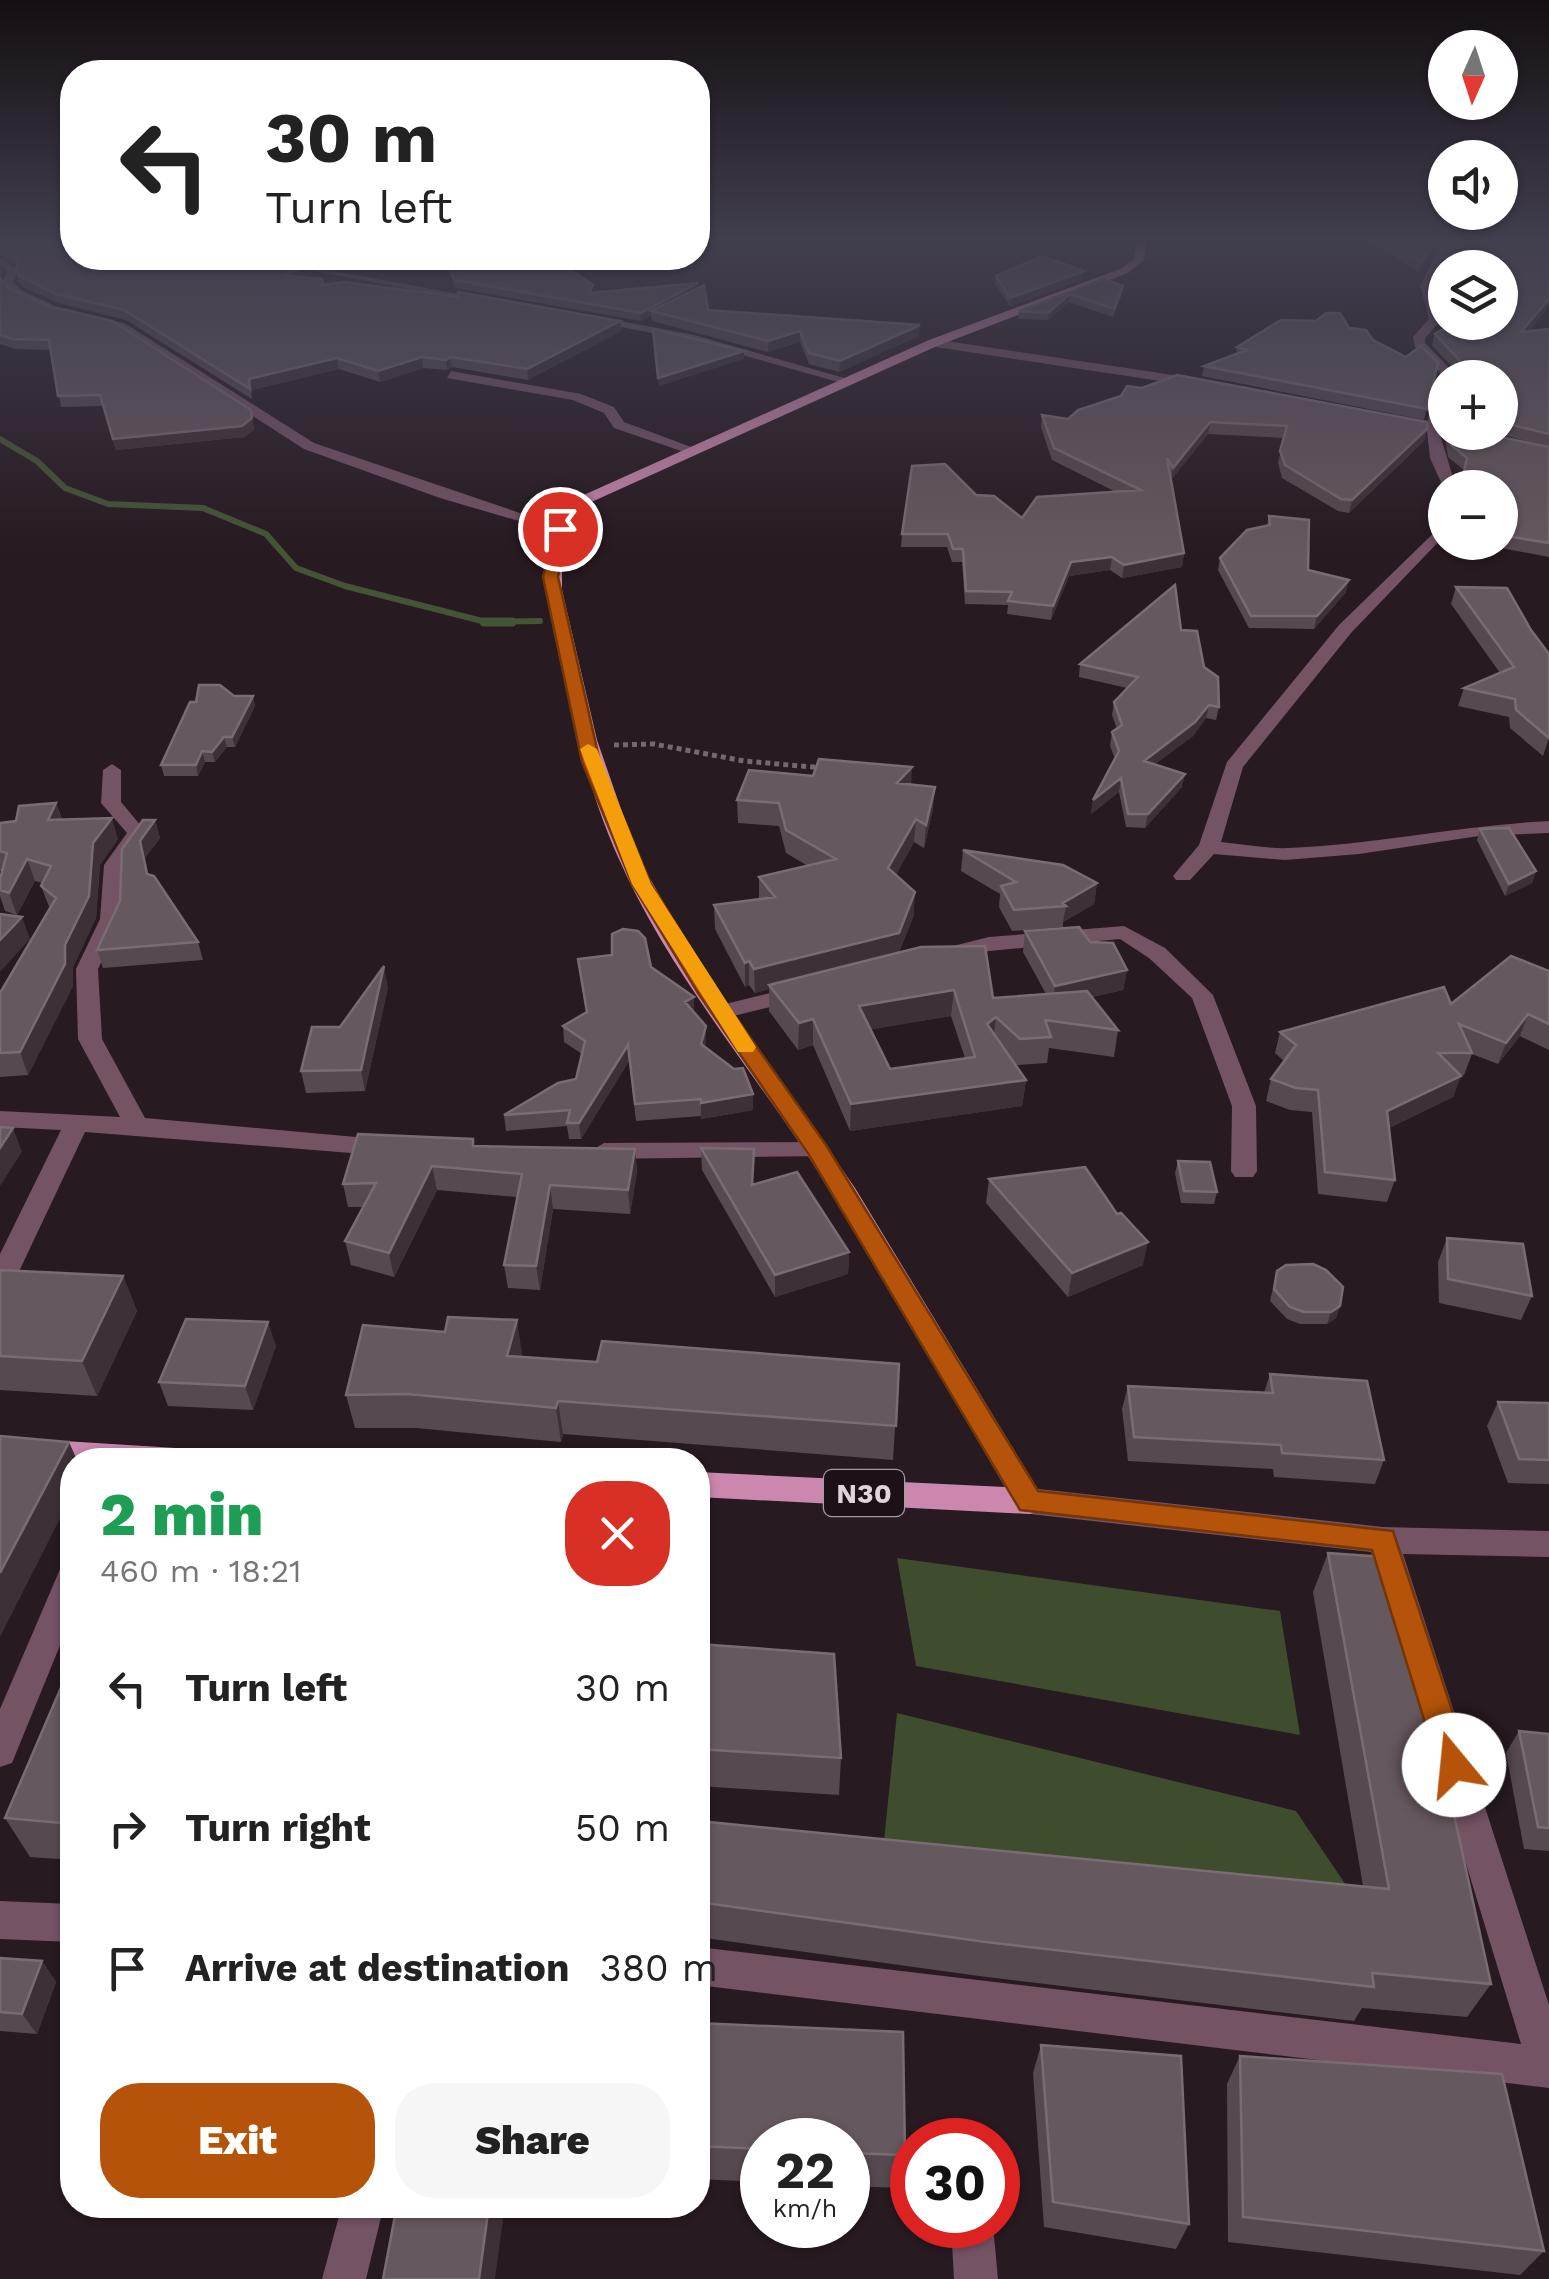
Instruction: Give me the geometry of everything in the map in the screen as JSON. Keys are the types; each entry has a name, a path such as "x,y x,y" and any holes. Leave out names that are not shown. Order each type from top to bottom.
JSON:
{"main road":[{"path":"932,343 582,501 565,517 550,577 588,745 641,884 721,1012 818,1150 1030,1502"},
{"path":"0,1449 60,1454"},
{"name":"N30","path":"710,1486 1030,1502"}],"street":[{"path":"149,343 309,446 445,495 560,529"},
{"path":"713,343 850,381"},
{"path":"935,343 1206,385"},
{"path":"451,375 576,398 609,410 619,424 695,451"},
{"path":"1374,417 1428,427"},
{"path":"1183,876 1209,847 1234,766 1346,629 1428,544"},
{"path":"112,770 111,804 138,833 114,865 111,919 86,968 90,1039 137,1126"},
{"path":"1209,847 1284,854 1359,848 1479,830 1549,826"},
{"path":"920,962 989,944 1124,932 1156,953 1202,994 1244,1106 1244,1171"},
{"path":"721,1012 831,984"},
{"path":"0,1119 137,1126 407,1149"},
{"path":"0,1282 77,1123"},
{"path":"583,1151 818,1150"},
{"path":"1030,1502 1383,1540 1549,1544"},
{"path":"710,1967 1549,2067 1383,1540"},
{"path":"0,1751 60,1606"},
{"path":"0,1920 60,1922"},
{"path":"344,2279 360,2218"},
{"path":"974,2248 976,2279"}],"path":[{"path":"588,745 654,744 744,761 839,770"}],"green space":[{"path":"897,1558 1280,1611 1300,1735 916,1666"},
{"path":"897,1713 1296,1811 1348,1888 883,1851"}],"building":[{"path":"50,343 147,343 251,410 252,418 242,426 113,439 100,395 58,396"},
{"path":"177,343 577,343 527,369 450,357 422,357 378,371 337,358 249,379 250,389"},
{"path":"654,343 712,343 744,351 658,378"},
{"path":"805,343 879,343 840,361 809,353"},
{"path":"1243,343 1380,343 1406,357 1421,346 1435,360 1428,360 1427,409 1204,366 1247,350 1237,347"},
{"path":"1444,343 1549,343 1549,434 1518,426 1518,360 1459,360"},
{"path":"1177,375 1427,422 1427,429 1352,500 1341,499 1285,465 1280,451 1287,426 1210,422 1173,468 1167,458 1184,553 1124,565 1112,557 1071,562 1053,606 1008,601 1012,592 966,591 963,549 953,549 948,534 902,534 912,466 945,464 976,495 994,496 1022,518 1037,497 1141,490 1054,448 1042,415 1068,419 1078,410 1121,396 1127,386 1142,388"},
{"path":"1518,441 1549,447 1549,543 1518,538 1518,470 1464,470 1467,458 1457,450 1518,450"},
{"path":"1269,516 1309,520 1308,570 1349,580 1317,616 1251,616 1220,558 1247,530 1270,525"},
{"path":"1175,585 1181,630 1197,631 1204,667 1218,677 1219,707 1209,705 1195,722 1144,761 1185,774 1148,814 1128,814 1121,778 1093,800 1119,751 1112,732 1122,725 1114,702 1138,677 1080,664"},
{"path":"1456,587 1507,588 1549,654 1549,738 1516,710 1515,699 1464,688 1514,667"},
{"path":"199,685 220,685 234,696 253,696 232,737 224,737 212,752 202,751 196,765 161,765 190,702 196,702"},
{"path":"819,759 912,767 897,783 935,787 926,825 916,819 888,868 915,892 899,933 754,969 749,961 745,963 714,905 775,897 759,877 836,859 786,830 779,803 737,800 749,770 813,776"},
{"path":"56,803 48,820 112,818 93,843 89,896 65,945 65,964 20,1052 0,1053 0,993 56,898 41,886 51,866 27,859 9,893 0,890 7,853 0,851 0,823 16,821 19,806"},
{"path":"143,820 155,820 140,841 147,874 154,876 198,942 97,950 120,901 122,849"},
{"path":"1509,828 1536,871 1509,884 1480,829"},
{"path":"963,850 1063,865 1097,883 1063,903 1066,906 1014,910 1001,886 1016,882"},
{"path":"0,914 22,917 0,940"},
{"path":"1079,927 1090,942 1113,943 1127,970 1055,986 1025,931"},
{"path":"623,929 638,931 645,938 651,967 694,997 685,1002 706,1026 701,1044 734,1069 743,1068 753,1094 701,1103 701,1099 635,1104 628,1045 579,1123 567,1123 570,1110 504,1115 558,1083 576,1079 585,1041 563,1026 587,1012 578,959 612,955 612,934"},
{"path":"985,946 993,998 1087,991 1118,1030 1045,1020 1051,1037 1020,1039 996,1017 987,1024 1026,1080 851,1104 813,1019 799,1023 769,985 921,947","holes":["954,990 975,1057 890,1069 859,1006"]},
{"path":"1511,956 1549,971 1549,1024 1528,1014 1506,1043 1459,1024 1472,1053 1438,1053 1461,1076 1387,1111 1395,1180 1325,1172 1318,1090 1296,1088 1271,1079 1296,1045 1280,1032 1444,987 1451,1004"},
{"path":"384,966 361,1070 301,1071 312,1027 340,1027"},
{"path":"0,1127 13,1128 0,1148"},
{"path":"358,1134 473,1139 473,1146 635,1149 628,1190 550,1185 536,1266 504,1265 522,1174 432,1166 389,1253 345,1241 376,1183 343,1184"},
{"path":"701,1148 754,1149 752,1185 797,1172 849,1252 775,1275"},
{"path":"1178,1161 1210,1162 1217,1192 1184,1191"},
{"path":"1085,1167 1117,1214 1121,1213 1148,1242 1072,1273 989,1179"},
{"path":"1447,1238 1523,1244 1532,1296 1448,1279"},
{"path":"1313,1264 1326,1270 1343,1287 1340,1306 1331,1312 1304,1312 1290,1307 1274,1289 1277,1271 1286,1265"},
{"path":"0,1270 123,1276 82,1361 0,1356"},
{"path":"448,1317 517,1320 507,1356 597,1362 602,1341 899,1364 896,1426 558,1401 556,1408 408,1394 346,1395 363,1325 445,1332"},
{"path":"186,1319 268,1322 245,1386 159,1382"},
{"path":"1270,1374 1367,1381 1384,1460 1282,1453 1281,1445 1134,1437 1128,1386 1273,1393"},
{"path":"1498,1402 1549,1403 1549,1460 1519,1459"},
{"path":"0,1436 69,1442 66,1448 60,1448 60,1459 0,1573"},
{"path":"1328,1553 1398,1558 1491,1984 1372,1973 1374,1987 986,1942 710,1904 710,1822 1389,1889"},
{"path":"710,1645 834,1654 841,1758 710,1750"},
{"path":"60,1690 60,1823 5,1818"},
{"path":"1519,1731 1549,1734 1549,1828 1538,1827"},
{"path":"0,1958 42,1961 22,2014 0,2012"},
{"path":"710,2024 903,2032 904,2118 890,2118 890,2154 870,2154 870,2118 740,2118 740,2148 710,2147"},
{"path":"1041,2045 1181,2056 1189,2224 1053,2202"},
{"path":"1240,2056 1502,2074 1544,2251 1243,2217"},
{"path":"395,2218 487,2218 479,2279 383,2279"}],"waterway":[{"path":"0,439 37,461 65,488 108,504 203,508 266,534 296,568 345,586 486,622"},
{"path":"486,622 540,621"},
{"path":"486,622 512,622"}],"slow traffic":[{"path":"588,749 641,884 745,1047"}],"route":[{"path":"560,529 550,577 591,762 641,884 708,993 818,1150 1030,1502 1383,1540 1454,1765"}]}
